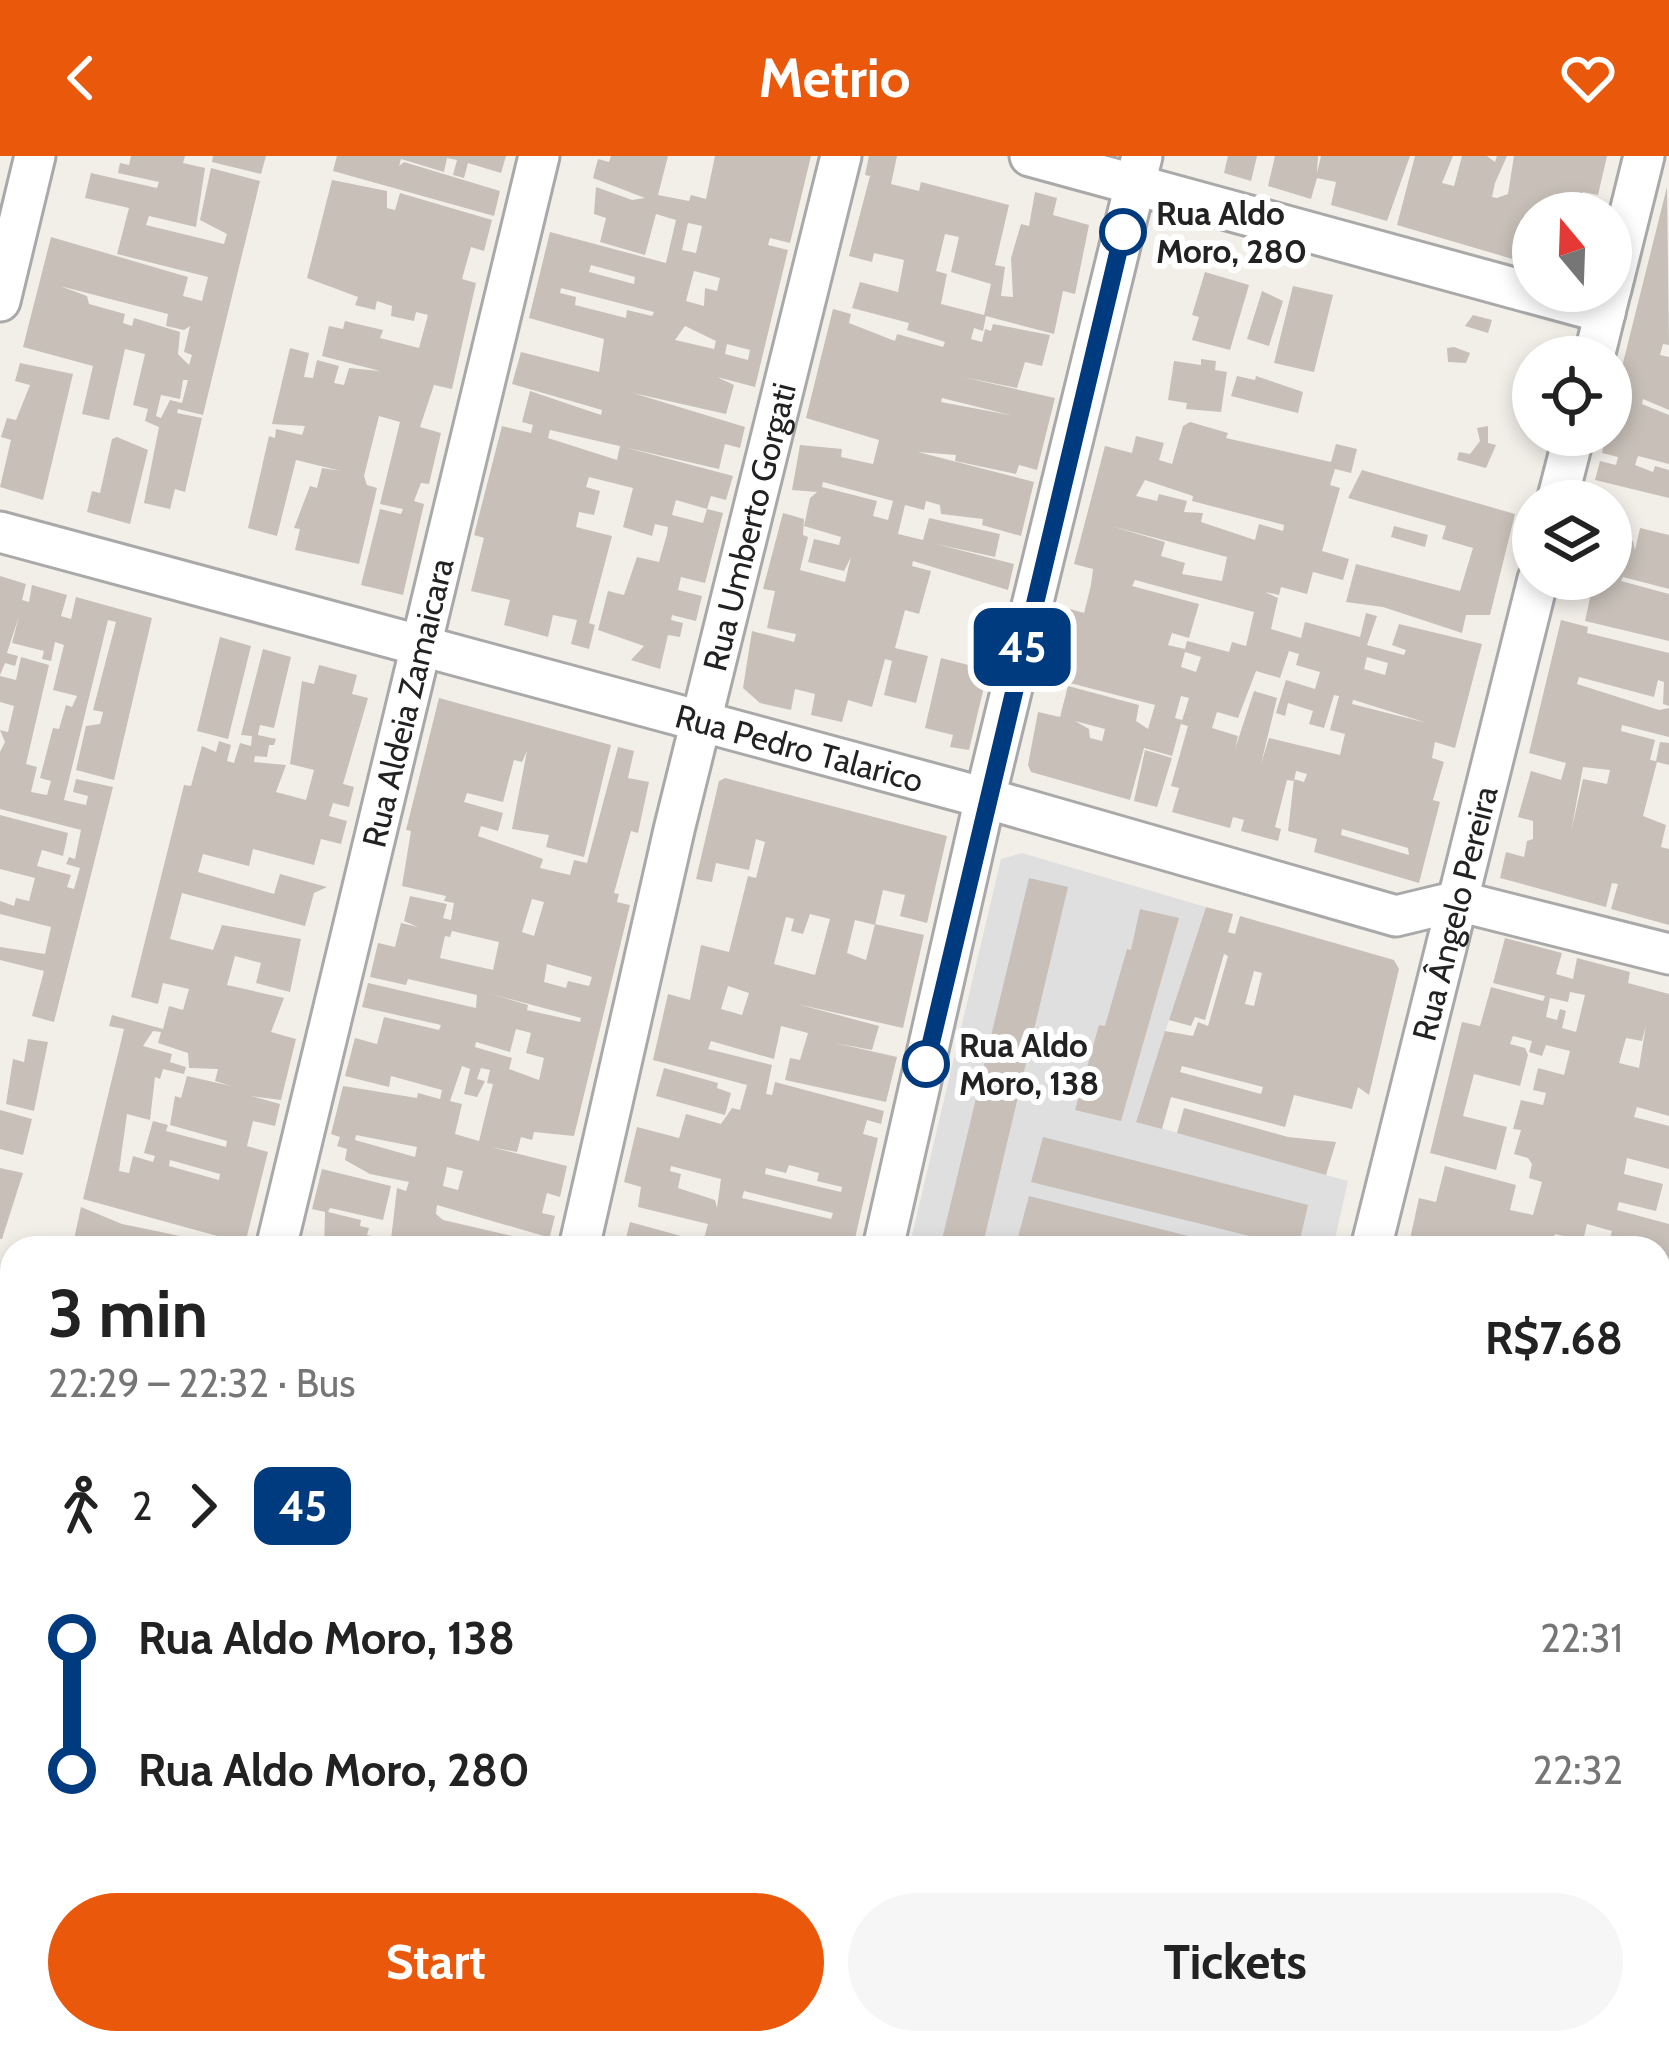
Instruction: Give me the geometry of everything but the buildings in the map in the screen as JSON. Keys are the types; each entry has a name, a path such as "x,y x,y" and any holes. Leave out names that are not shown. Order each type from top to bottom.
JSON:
{"street":[{"path":"0,301 34,156"},
{"name":"Rua Aldeia Zamaicara","path":"279,1236 539,156"},
{"name":"Rua Umberto Gorgati","path":"582,1236 841,156"},
{"path":"1030,156 1138,171 1512,272"},
{"path":"1632,205 1644,156"},
{"path":"886,1236 985,798 1138,171"},
{"name":"Rua Pedro Talarico","path":"0,532 422,650 985,798 1396,916 1458,902 1669,954"},
{"name":"Rua Ângelo Pereira","path":"1374,1236 1533,600"}],"shaded area":[{"path":"1022,853 1206,907 1136,1121 1348,1181 1336,1236 912,1236 1001,859"}],"bus line":[{"name":"45","path":"926,1064 985,798 1123,232"}],"place":[{"name":"Rua Aldo Moro, 280","path":"1123,232"},
{"name":"Rua Aldo Moro, 138","path":"926,1064"}]}
